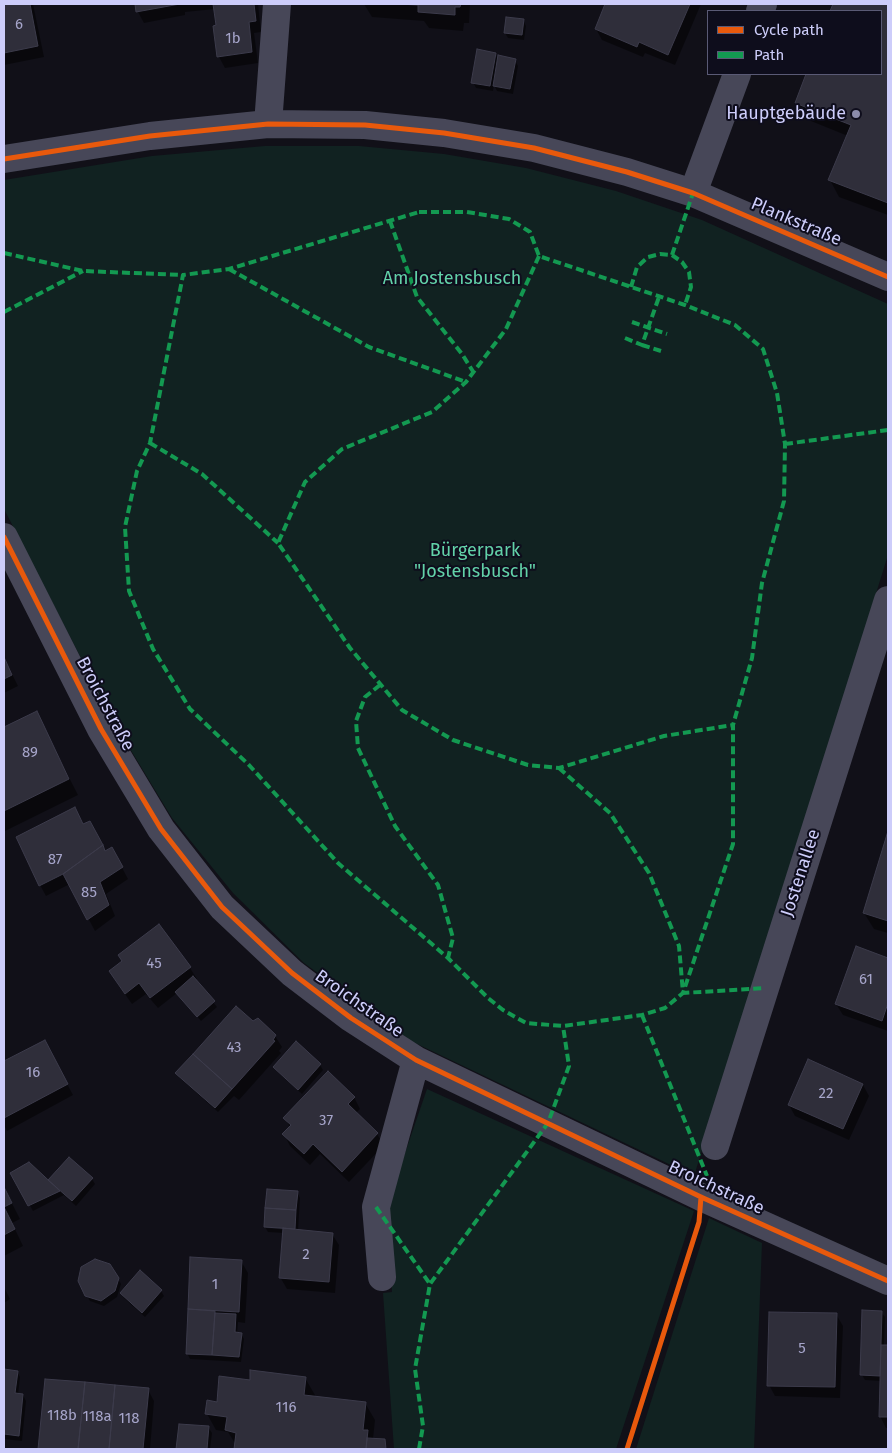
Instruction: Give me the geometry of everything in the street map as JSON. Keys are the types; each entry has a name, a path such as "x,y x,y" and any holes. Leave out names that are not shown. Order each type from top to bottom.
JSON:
{"street":[{"path":"268,124 277,4"},
{"path":"4,159 150,136 268,124 365,125 444,133 543,151 627,172 693,193 737,75"},
{"name":"Plankstraße","path":"693,193 888,277"},
{"name":"Broichstraße","path":"4,537 101,729 161,829 222,907 292,972 351,1018 416,1060 701,1197 888,1282"},
{"name":"Jostenallee","path":"715,1146 888,600"},
{"path":"382,1277 376,1208 416,1060"}],"green space":[{"name":"Bürgerpark \"Jostensbusch\"","path":"265,146 359,146 444,154 526,168 616,191 702,220 888,304 888,555 694,1176 411,1041 304,963 233,893 172,818 115,724 4,509 4,180 152,156"},
{"path":"427,1089 694,1211 616,1449 394,1449 383,1293 392,1292 387,1216 394,1185"},
{"path":"709,1218 762,1243 754,1449 636,1449"}],"building":[{"path":"4,4 30,4 38,46 4,53"},
{"path":"135,4 180,4 136,12"},
{"path":"213,4 254,4 256,21 249,22 252,52 217,57 213,26 216,25"},
{"path":"398,4 461,4 460,7 455,7 455,15 418,12 418,5"},
{"path":"605,4 690,4 668,55 639,42 637,47 595,29"},
{"name":"Hauptgebäude","path":"833,4 888,4 888,203 828,180 851,125 795,103 806,75 882,75 882,10 830,10"},
{"path":"506,17 524,19 522,35 504,33"},
{"path":"477,49 496,53 490,86 471,83"},
{"path":"498,55 516,59 510,89 493,86"},
{"path":"4,657 12,675 4,679"},
{"path":"37,711 69,779 4,811 4,727"},
{"path":"75,807 83,824 90,821 103,845 63,874 39,886 16,837"},
{"path":"888,831 888,921 863,913"},
{"path":"103,845 105,851 112,847 123,867 100,882 109,905 87,920 63,874"},
{"path":"159,924 191,967 150,998 139,983 125,994 109,971 122,961 118,955"},
{"path":"856,946 888,958 888,1003 882,1021 835,1004"},
{"path":"193,976 215,1001 197,1017 175,992"},
{"path":"236,1006 253,1021 258,1018 276,1035 273,1040 275,1041 232,1089 193,1054"},
{"path":"45,1040 68,1084 4,1118 4,1061"},
{"path":"296,1041 321,1064 298,1090 273,1067"},
{"path":"193,1054 232,1089 215,1108 175,1073"},
{"path":"808,1059 863,1084 843,1129 788,1105"},
{"path":"328,1071 355,1097 348,1104 378,1133 342,1172 313,1144 304,1154 282,1134 291,1125 283,1118"},
{"path":"69,1157 93,1178 72,1201 48,1180"},
{"path":"29,1162 60,1191 28,1206 10,1173"},
{"path":"4,1187 12,1203 4,1207"},
{"path":"267,1189 298,1191 296,1210 265,1208"},
{"path":"4,1207 15,1229 4,1235"},
{"path":"265,1208 296,1210 295,1229 264,1227"},
{"path":"283,1228 333,1233 329,1282 279,1278"},
{"path":"190,1257 242,1260 239,1312 188,1309"},
{"path":"95,1259 110,1264 119,1278 115,1291 101,1301 85,1296 78,1281 81,1267"},
{"path":"140,1270 162,1290 142,1313 120,1293"},
{"path":"188,1309 215,1311 212,1355 186,1354"},
{"path":"862,1310 882,1311 880,1376 860,1375"},
{"path":"769,1312 837,1313 835,1387 767,1386"},
{"path":"215,1313 236,1314 235,1332 242,1333 239,1357 212,1355"},
{"path":"881,1345 888,1345 888,1417 879,1417"},
{"path":"4,1369 18,1371 15,1393 23,1394 19,1436 4,1434"},
{"path":"250,1370 306,1377 304,1395 366,1402 363,1430 368,1430 366,1449 234,1449 236,1433 225,1430 227,1417 205,1414 207,1400 217,1402 219,1376 250,1380"},
{"path":"45,1379 85,1382 78,1449 38,1449"},
{"path":"85,1382 115,1385 109,1449 78,1449"},
{"path":"115,1385 149,1388 143,1449 109,1449"},
{"path":"179,1424 209,1426 207,1449 176,1449"},
{"path":"367,1438 385,1439 386,1449 366,1449"}],"marked path":[{"path":"672,255 693,193"},
{"path":"419,212 467,212 509,219 530,232 539,256 685,305 735,325 763,349 777,393 785,444 784,501 762,583 752,658 733,725 733,844 683,993 665,1008 642,1015 563,1026 526,1023 503,1010 488,998 448,958 338,863 249,765 190,709 153,649 129,591 125,527 137,471 150,443 183,275 229,269 419,212"},
{"path":"390,221 417,297 462,354 474,373"},
{"path":"4,253 83,271 183,275"},
{"path":"631,287 637,267 648,257 660,254 672,255 682,262 689,272 691,287 685,305"},
{"path":"539,256 506,329 466,382 432,412 342,449 305,482 278,543 350,648 402,710 453,740 528,765 559,768 664,736 733,725"},
{"path":"229,269 369,347 466,382"},
{"path":"4,312 83,271"},
{"path":"625,338 642,345 659,297"},
{"path":"632,322 667,334"},
{"path":"642,345 661,351"},
{"path":"785,444 888,430"},
{"path":"150,443 202,474 278,543"},
{"path":"380,685 365,697 356,721 358,748 395,826 438,885 453,938 448,958"},
{"path":"559,768 610,813 649,873 679,946 683,993 765,988"},
{"path":"642,1015 707,1176"},
{"path":"419,1449 423,1426 415,1369 430,1284 548,1123 569,1066 563,1026"},
{"path":"376,1207 430,1284"}],"cycle path":[{"path":"4,159 150,136 268,124 365,125 444,133 534,148 627,172 693,193 888,277"},
{"path":"4,537 101,729 161,829 222,907 292,973 351,1018 416,1060 701,1197 888,1281"},
{"path":"627,1449 699,1222 701,1197"}],"place":[{"name":"Hauptgebäude","path":"856,114"}],"park label":[{"name":"Am Jostensbusch","path":"452,279"}]}
